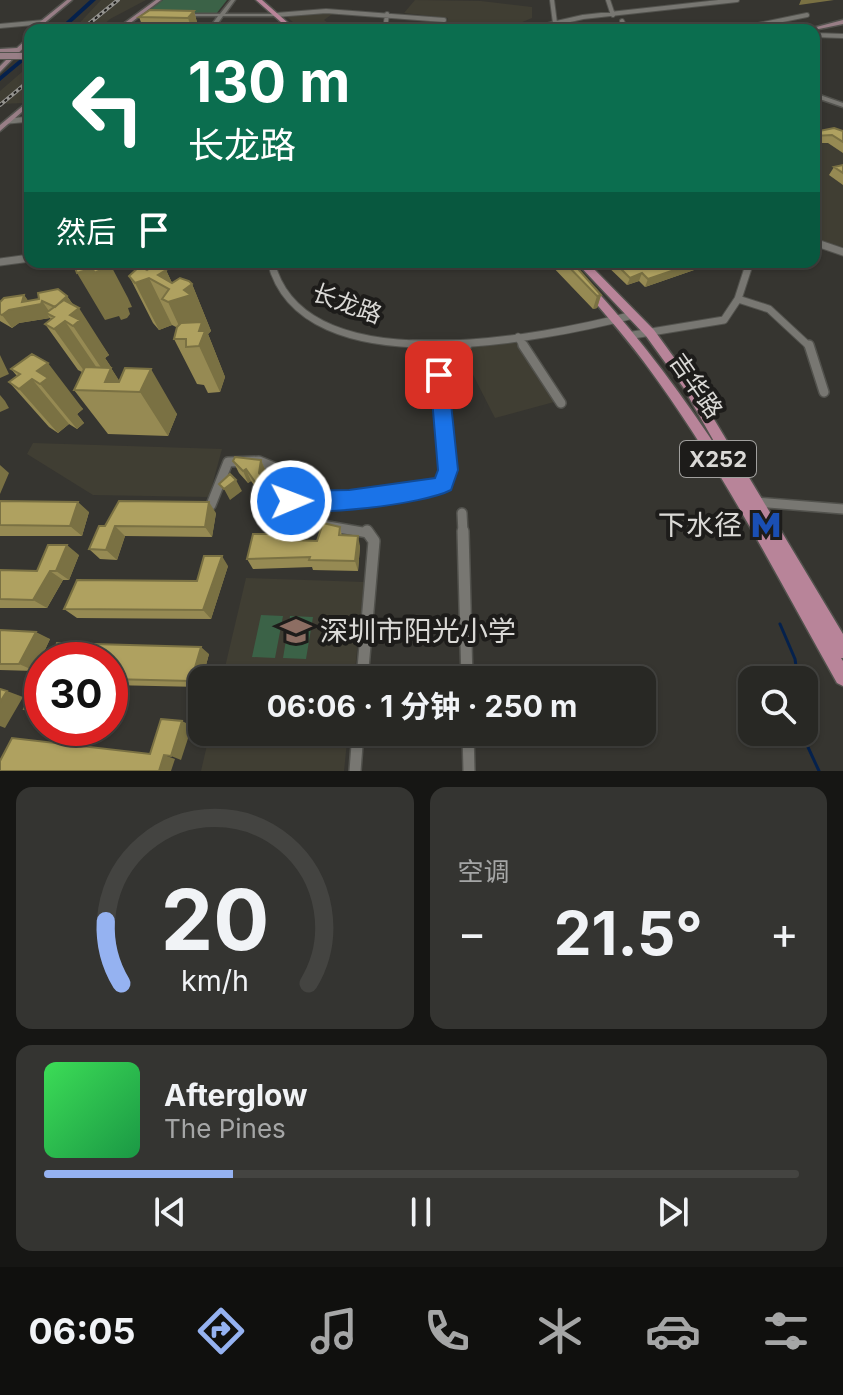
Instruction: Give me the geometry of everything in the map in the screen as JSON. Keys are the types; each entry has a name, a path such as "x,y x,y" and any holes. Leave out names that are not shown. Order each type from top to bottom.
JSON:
{"main road":[{"path":"44,22 73,0"},
{"path":"46,24 73,0"},
{"path":"123,24 153,0"},
{"path":"125,24 159,0"},
{"path":"252,0 285,24"},
{"path":"259,0 281,24"},
{"path":"820,30 843,23"},
{"path":"0,70 5,55 24,40"},
{"path":"0,129 24,109"},
{"name":"吉华路","path":"569,268 633,335 704,436 843,677"},
{"name":"吉华路","path":"587,268 650,333 687,384 843,650"}],"street":[{"path":"214,24 233,0"},
{"path":"552,0 555,23"},
{"path":"608,0 613,15"},
{"path":"551,24 737,0"},
{"path":"166,15 273,15 326,11 444,20 440,24"},
{"path":"386,24 387,14"},
{"path":"139,15 153,15"},
{"path":"763,24 807,15"},
{"path":"0,26 44,22"},
{"path":"820,33 843,36"},
{"path":"820,100 843,105"},
{"path":"9,121 24,120"},
{"path":"820,245 843,252"},
{"path":"0,262 24,259"},
{"name":"长龙路","path":"273,268 279,289 303,312 370,337 436,346 518,337 633,315"},
{"path":"633,335 724,320 735,303 748,268"},
{"path":"735,303 769,309 810,346 824,392"},
{"path":"518,337 561,403"},
{"path":"291,501 349,500 435,488 444,484 448,470 436,346"},
{"path":"211,505 222,471 228,462 238,459 279,466 285,475 292,515 301,523 366,530 374,541 363,666"},
{"path":"755,502 843,509"},
{"path":"462,513 467,666"},
{"path":"355,771 357,746"},
{"path":"468,746 469,771"}],"shaded area":[{"path":"101,0 146,0 105,24 79,24"},
{"path":"415,0 481,1 532,7 532,18 518,24 446,24 448,18 404,13"},
{"path":"335,12 324,20 330,24 295,24 286,16"},
{"path":"24,70 24,103 0,104 0,91"},
{"path":"820,134 843,137 843,247 820,241"},
{"path":"519,341 554,402 495,418 460,349"},
{"path":"33,443 222,449 209,497 93,495 27,454"},
{"name":"深圳市阳光小学","path":"246,578 364,582 355,666 225,666"},
{"path":"207,746 347,746 344,771 201,771"}],"green space":[{"path":"163,0 227,0 216,14 147,12"},
{"path":"261,615 283,616 275,658 252,657"},
{"path":"290,616 313,617 306,659 283,658"}],"building":[{"path":"150,10 194,11 188,18 139,17"},
{"path":"834,128 843,131 843,142 832,135 820,136 820,131"},
{"path":"75,268 93,268 77,273"},
{"path":"138,268 163,268 166,270 158,275 172,283 180,278 189,281 192,284 184,290 191,295 168,302 162,299 169,289 149,278 135,283 129,276"},
{"path":"570,268 577,268 601,295 597,296"},
{"path":"620,268 680,268 648,279 642,273 630,278"},
{"path":"58,289 67,296 55,307 42,301 41,304 0,314 0,302 4,298 24,295 22,302 39,299 38,293"},
{"path":"64,300 79,308 70,315 80,320 73,326 65,321 54,329 45,324 54,317 46,313"},
{"path":"202,322 199,331 205,331 199,346 186,347 186,339 174,339 181,323"},
{"path":"32,354 48,363 37,371 48,378 40,384 32,379 19,389 9,382 20,374 11,369"},
{"path":"85,367 111,368 105,382 119,382 125,368 151,369 140,392 74,390"},
{"path":"235,457 261,460 259,473 267,483 260,489 246,469 243,471 233,461"},
{"path":"230,474 236,480 224,489 219,484"},
{"path":"0,501 78,502 70,526 0,525"},
{"path":"119,501 209,502 205,527 115,526 106,550 89,549 99,526 105,526"},
{"path":"276,521 292,521 291,540 317,541 323,523 340,527 339,535 358,536 355,561 309,560 310,557 247,559 253,534 271,534"},
{"path":"48,545 67,545 56,571 50,571 33,600 0,599 0,570 37,571"},
{"path":"204,556 222,556 203,610 64,609 77,580 197,581"},
{"path":"0,630 36,632 31,642 24,642 24,655 19,664 0,664"},
{"path":"128,645 201,647 195,666 188,666 188,681 128,679"},
{"path":"0,689 7,691 0,702"},
{"path":"161,719 182,721 171,756 164,755 159,771 0,771 0,761 12,738 24,739 24,746 81,746 150,754"}],"waterway":[{"path":"67,24 93,0"},
{"path":"0,79 24,58"},
{"path":"780,624 796,666"},
{"path":"807,746 819,771"}],"railway":[{"path":"88,24 118,0"},
{"path":"0,105 24,85"}],"place":[{"name":"下水径","path":"766,525"},
{"name":"深圳市阳光小学","path":"296,631"}],"route":[{"path":"291,501 349,500 435,488 444,484 448,470 439,375"}]}
